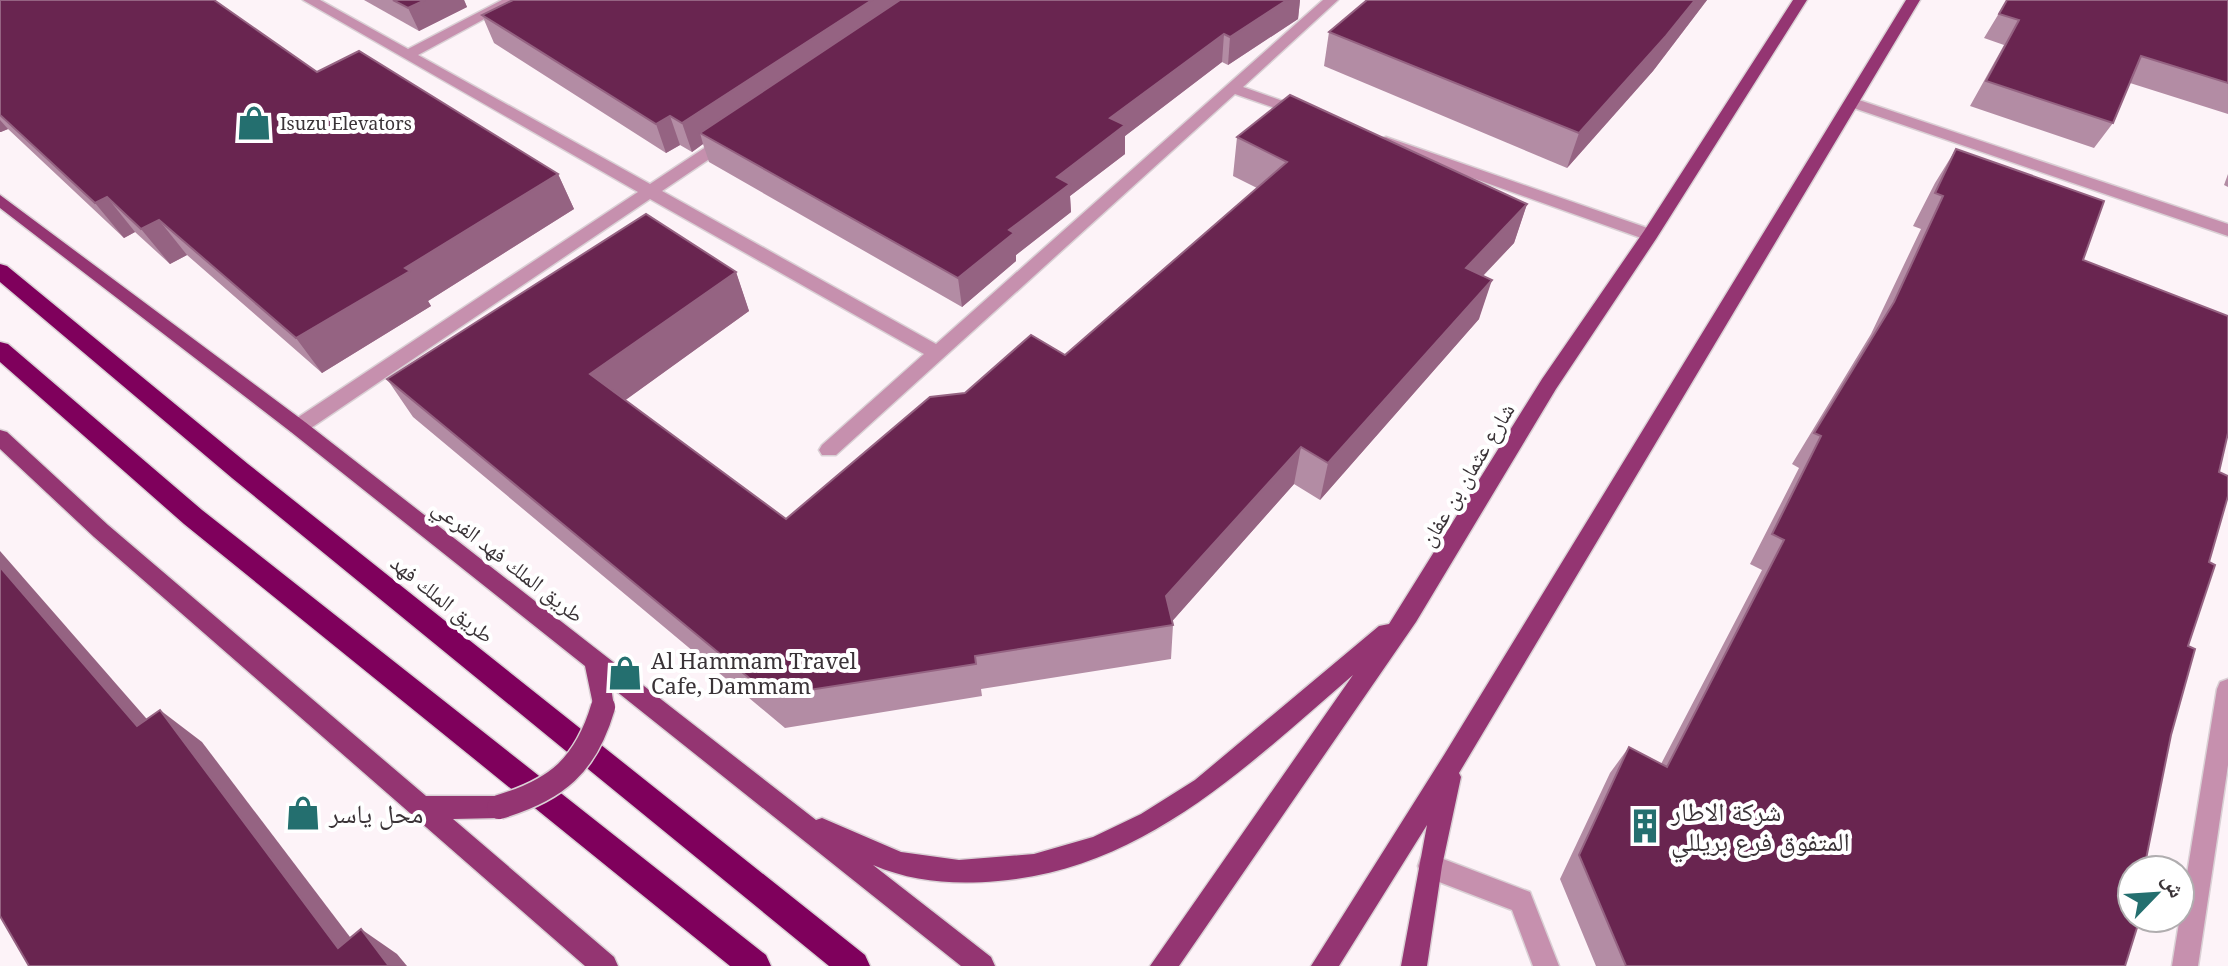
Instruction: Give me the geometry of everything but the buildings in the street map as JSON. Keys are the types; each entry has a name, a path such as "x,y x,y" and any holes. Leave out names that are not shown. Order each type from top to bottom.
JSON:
{"highway":[{"name":"طريق الملك فهد","path":"0,271 240,471 854,966"},
{"path":"0,350 193,517 755,966"}],"main road":[{"name":"شارع عثمان بن عفان","path":"1163,966 1408,615 1549,384 1650,235 1800,0"},
{"path":"1324,966 1452,763 1913,0"},
{"name":"طريق الملك فهد الفرعي","path":"0,200 298,427 982,966"},
{"path":"0,437 101,531 605,966"},
{"path":"796,819 900,864 959,872 1034,866 1097,848 1150,822 1203,788 1408,615"},
{"path":"421,808 499,807 527,800 556,784 580,761 597,733 603,707 595,662"},
{"path":"1414,966 1430,866 1452,763"}],"street":[{"path":"310,0 937,353"},
{"path":"407,55 512,0"},
{"path":"829,450 1331,0"},
{"path":"1233,88 1322,120"},
{"path":"1853,103 2228,230"},
{"path":"298,427 740,131"},
{"path":"1367,135 1650,235"},
{"path":"2185,966 2228,689"},
{"path":"1430,866 1521,901 1546,966"}],"place":[{"name":"Isuzu Elevators","path":"254,123"},
{"name":"Al Hammam Travel Cafe, Dammam","path":"625,673"},
{"name":"محل ياسر","path":"303,813"},
{"name":"شركة الاطار المتفوق فرع بريللي","path":"1645,826"}]}
